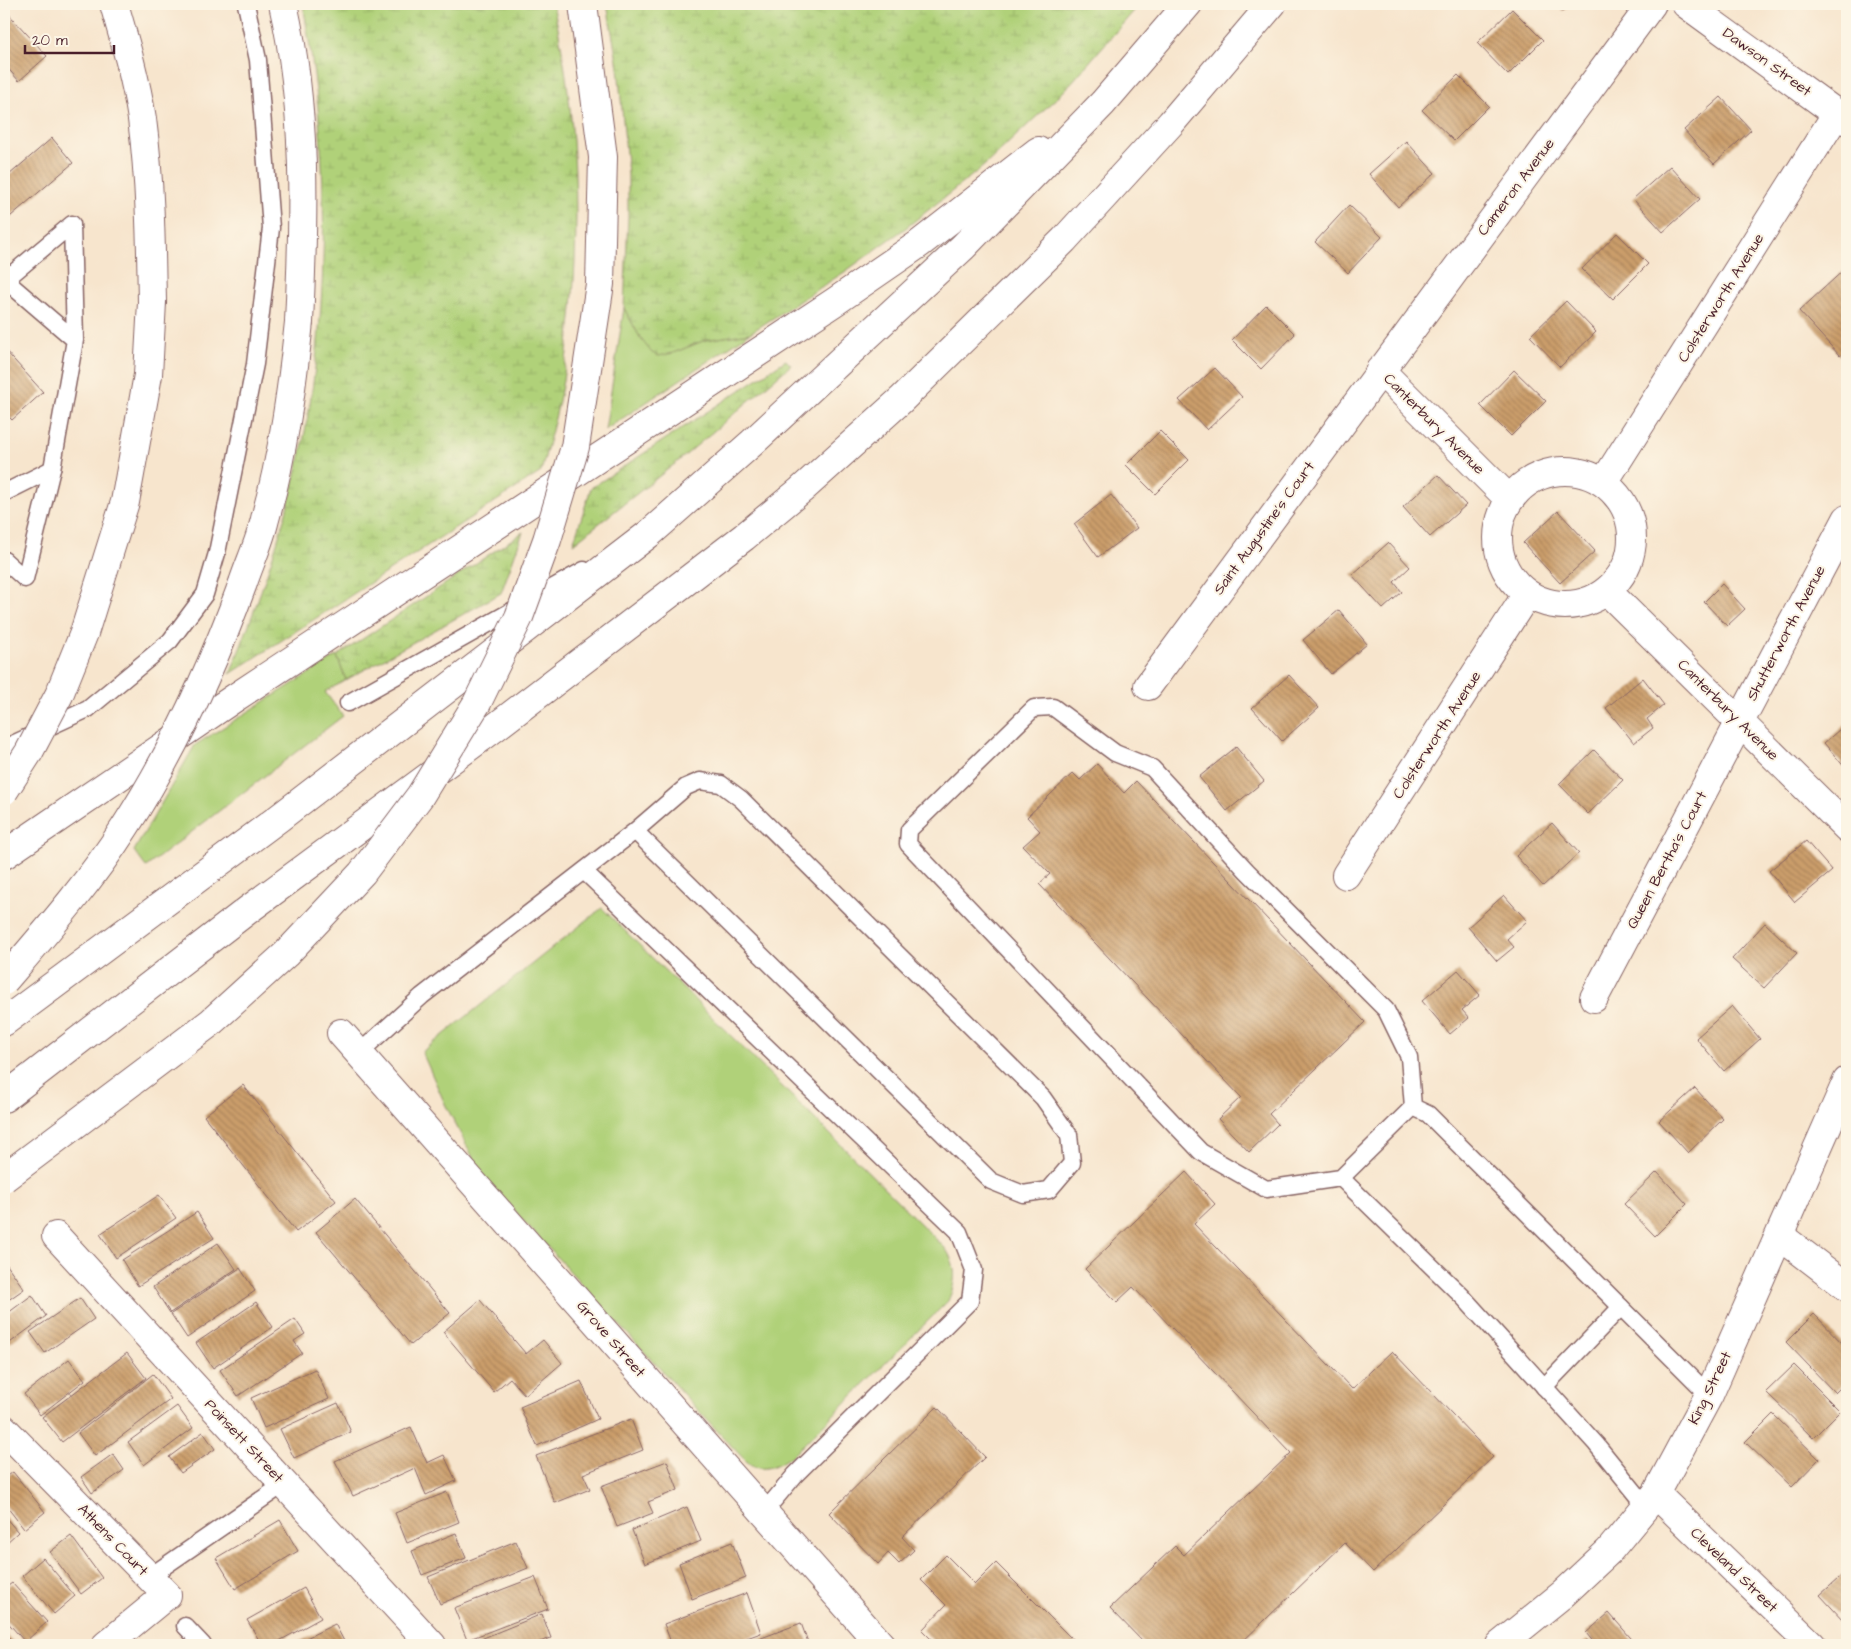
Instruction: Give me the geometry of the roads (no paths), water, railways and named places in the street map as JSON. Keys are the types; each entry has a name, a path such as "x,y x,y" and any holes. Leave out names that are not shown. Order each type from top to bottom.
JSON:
{"main road":[{"path":"4,791 29,752 59,695 84,633 125,502 148,375 152,302 151,231 142,118 130,60 114,4"},
{"path":"4,981 70,904 124,828 164,763 197,695 231,616 265,520 292,391 299,322 303,226 299,97 283,4"},
{"path":"4,1178 210,1023 286,954 362,873 420,796 477,703 519,616 547,540 575,447 600,284 603,157 582,4"},
{"path":"4,1022 279,818 650,534 760,435 962,247 1103,103 1188,4"},
{"path":"4,1098 248,910 501,723 744,537 801,490 901,400 1064,240 1171,123 1272,4"},
{"name":"Cameron Avenue","path":"1380,370 1652,4"},
{"name":"Dawson Street","path":"1686,4 1842,117"},
{"path":"4,855 233,698 836,301 919,244 992,185 1103,103"},
{"name":"Colsterworth Avenue","path":"1604,482 1842,117"},
{"name":"Canterbury Avenue","path":"1380,370 1509,499"},
{"name":"Saint Augustine's Court","path":"1148,686 1380,370"},
{"path":"1571,470 1604,482 1614,490 1627,510 1633,544 1621,577 1608,592 1594,600 1559,606 1527,594 1517,586 1503,567 1497,532 1509,499 1517,490 1537,476 1548,472 1571,470"},
{"name":"Shutterworth Avenue","path":"1739,721 1847,519"},
{"name":"Canterbury Avenue","path":"1608,592 1847,828"},
{"name":"Colsterworth Avenue","path":"1346,875 1527,594"},
{"name":"Queen Bertha's Court","path":"1594,998 1739,721"},
{"name":"Grove Street","path":"340,1033 881,1645"},
{"name":"King Street","path":"1500,1645 1563,1594 1609,1551 1652,1501 1709,1395 1847,1081"},
{"name":"Poinsett Street","path":"56,1236 432,1645"},
{"path":"1780,1236 1847,1287"},
{"name":"Athens Court","path":"4,1429 167,1596 106,1645"},
{"name":"Cleveland Street","path":"1652,1501 1812,1645"}],"lane":[{"path":"4,748 88,708 170,641 205,594 217,553 255,364 271,228 258,60 246,4"},
{"path":"4,560 25,578 52,469 75,340 72,224 5,279 75,340"},
{"path":"4,494 52,469"},
{"path":"348,703 650,534"},
{"path":"1053,707 1115,752 1152,768 1247,871 1386,1010 1409,1057 1413,1107 1341,1178 1266,1189 1201,1152 908,844 909,830 1034,708 1053,707"},
{"path":"358,1054 422,996 635,831 686,787 700,781 721,784 741,799 1044,1098 1069,1135 1072,1163 1049,1190 1023,1194 991,1181 635,831"},
{"path":"584,871 959,1232 974,1270 970,1301 795,1475 764,1512"},
{"path":"1413,1107 1428,1114 1709,1395"},
{"path":"1341,1178 1463,1297 1544,1387 1652,1501"},
{"path":"1544,1387 1621,1307"},
{"path":"149,1577 284,1484"},
{"path":"185,1626 203,1645"}]}
